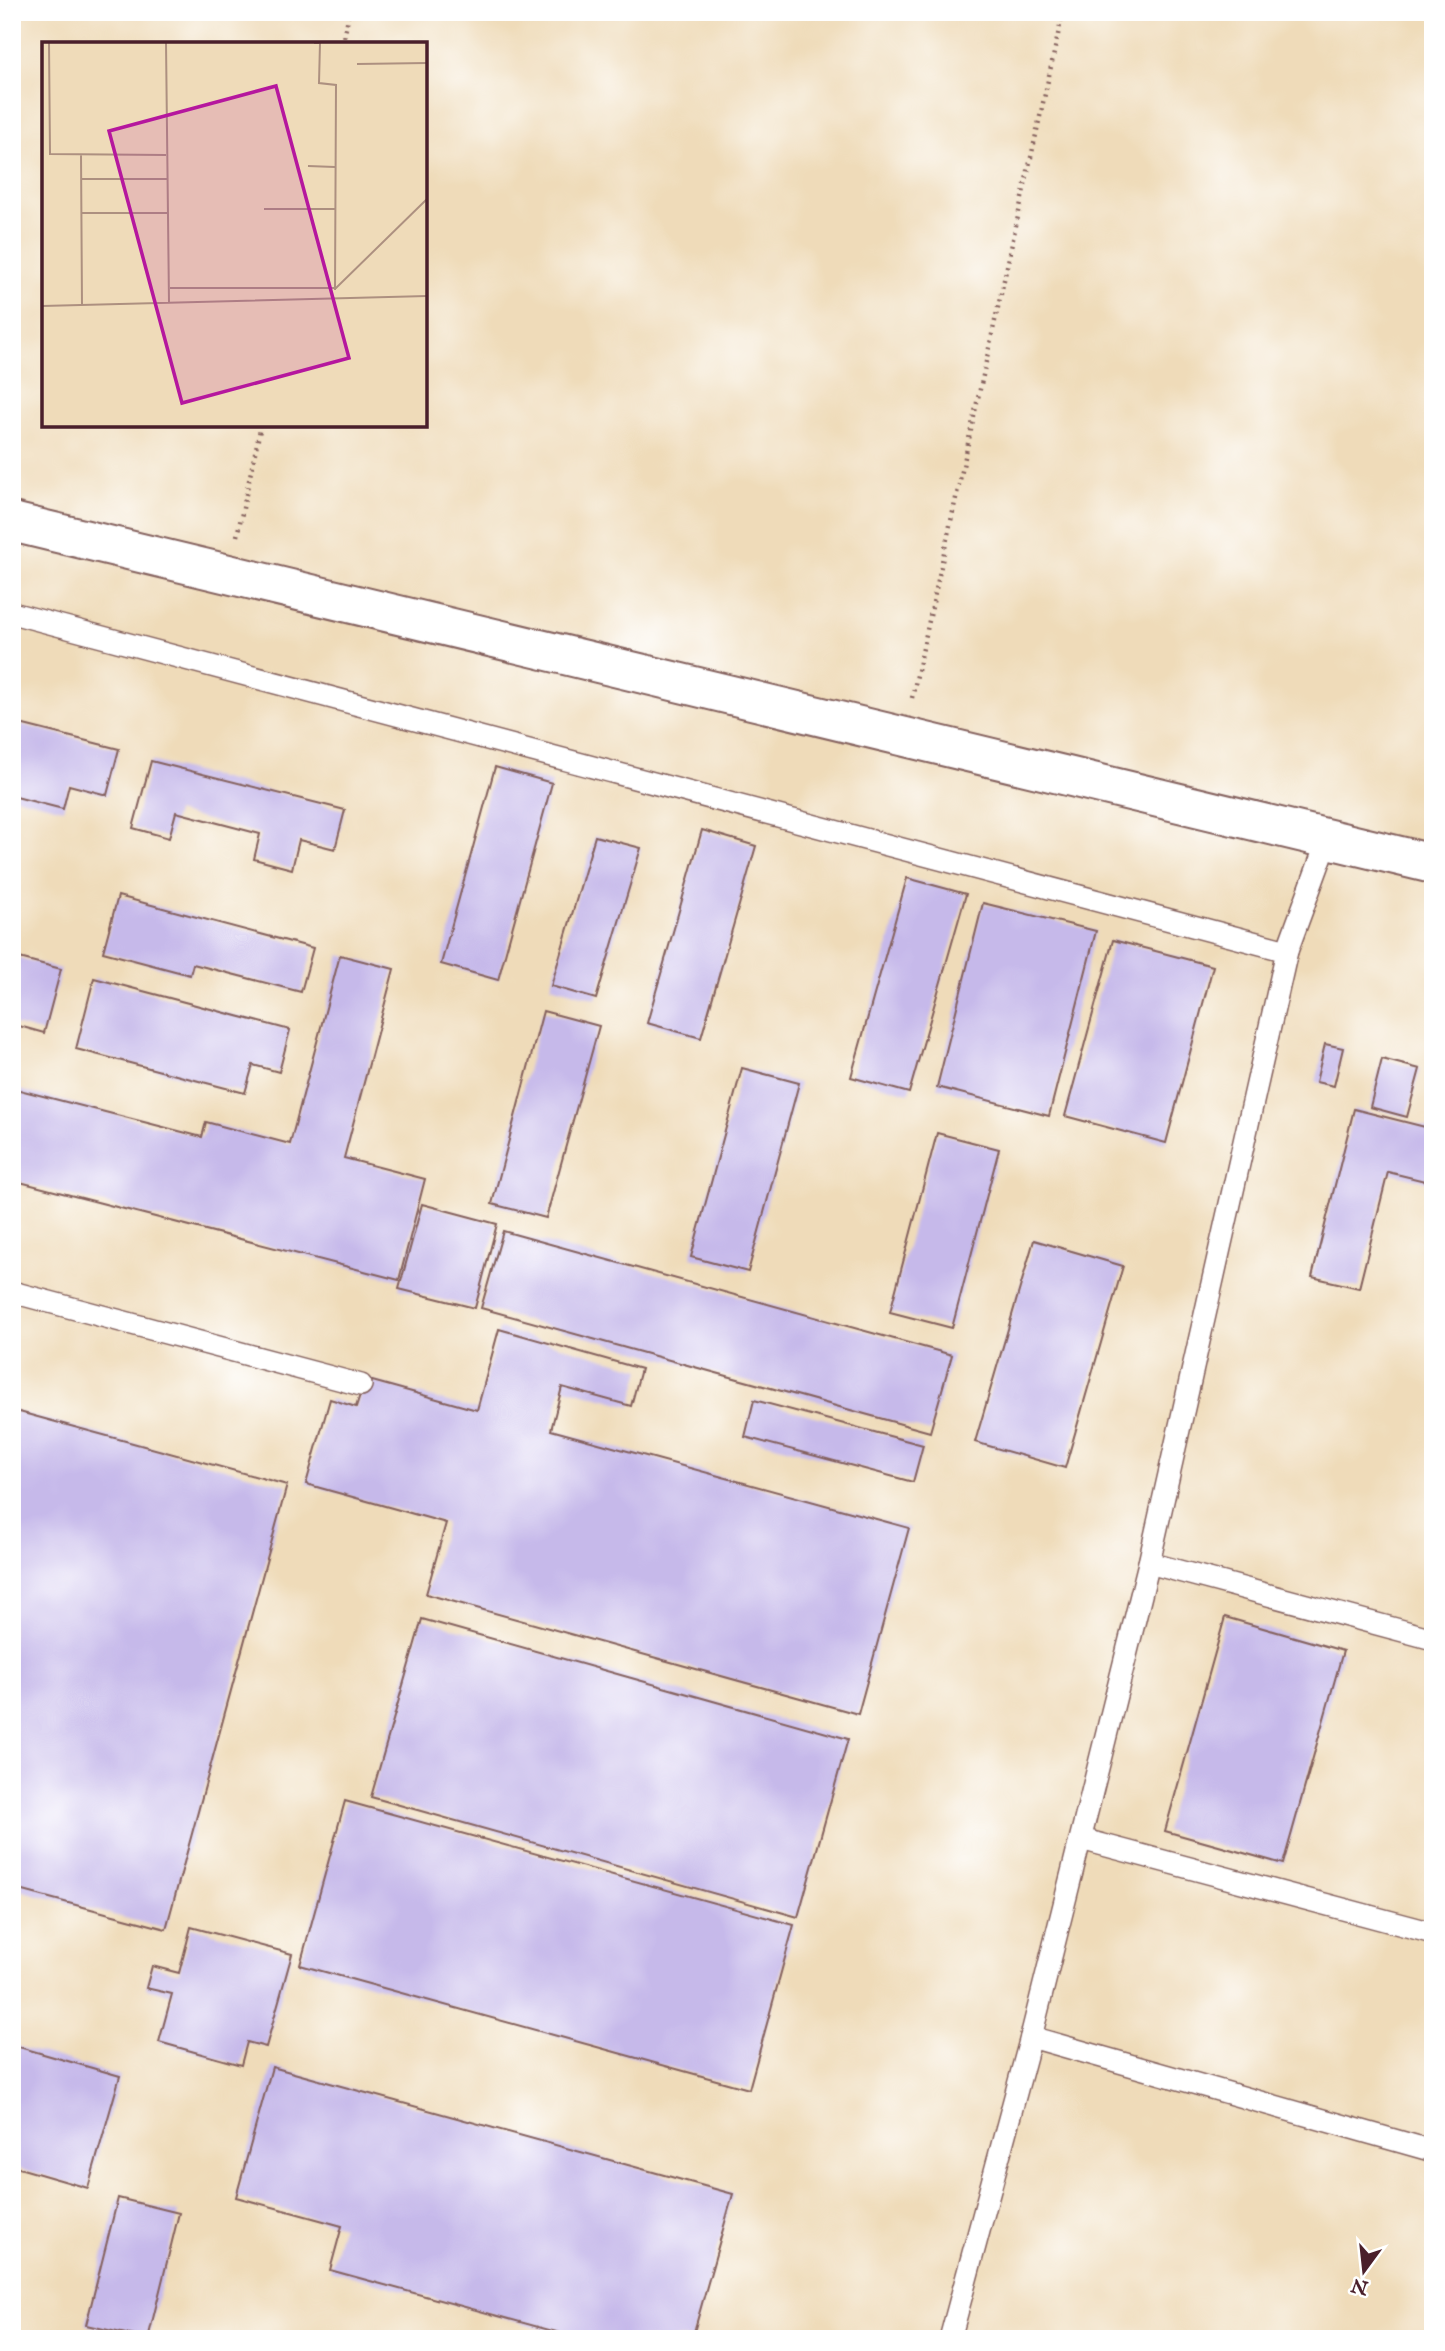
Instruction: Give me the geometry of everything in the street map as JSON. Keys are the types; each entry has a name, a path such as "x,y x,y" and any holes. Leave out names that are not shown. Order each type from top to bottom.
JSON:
{"street":[{"path":"12,522 1433,864"}],"lane":[{"path":"12,613 1287,951"},
{"path":"950,2339 1031,2037 1149,1563 1287,951 1328,839"},
{"path":"12,1292 361,1385"},
{"path":"1149,1563 1433,1639"},
{"path":"1081,1839 1433,1933"},
{"path":"1031,2037 1433,2151"}],"path":[{"path":"343,42 349,12"},
{"path":"903,737 1063,12"},
{"path":"229,574 261,427"}],"building":[{"path":"12,722 119,749 107,795 69,785 63,809 12,796"},
{"path":"151,761 345,810 335,849 299,840 292,869 254,859 260,834 176,812 169,838 133,828"},
{"path":"495,767 552,783 498,980 441,964"},
{"path":"702,830 756,846 701,1038 647,1023"},
{"path":"595,836 641,848 596,999 551,986"},
{"path":"907,878 966,894 909,1093 851,1077"},
{"path":"118,896 313,948 301,992 193,964 190,975 103,952"},
{"path":"983,903 1096,931 1049,1116 937,1087"},
{"path":"1113,940 1213,966 1166,1143 1065,1116"},
{"path":"340,955 394,969 344,1158 425,1179 399,1280 12,1180 12,1088 202,1137 206,1122 290,1144"},
{"path":"12,956 61,969 44,1033 12,1024"},
{"path":"94,978 290,1030 279,1072 253,1065 245,1093 76,1049"},
{"path":"543,1011 599,1026 546,1218 492,1204"},
{"path":"1325,1044 1343,1048 1334,1086 1316,1082"},
{"path":"1382,1059 1420,1069 1407,1117 1370,1107"},
{"path":"742,1068 799,1083 748,1272 691,1257"},
{"path":"1354,1109 1433,1129 1433,1183 1388,1172 1359,1288 1312,1277"},
{"path":"937,1133 999,1149 952,1328 890,1312"},
{"path":"422,1204 497,1224 475,1308 399,1289"},
{"path":"503,1231 952,1355 930,1432 481,1308"},
{"path":"1034,1240 1123,1266 1065,1468 975,1442"},
{"path":"499,1329 641,1369 631,1406 562,1387 551,1430 909,1528 858,1714 426,1594 446,1523 306,1484 330,1399 356,1407 365,1379 477,1410"},
{"path":"754,1400 923,1445 913,1482 745,1437"},
{"path":"12,1410 287,1485 166,1929 12,1888"},
{"path":"1225,1617 1343,1651 1283,1864 1165,1831"},
{"path":"422,1619 848,1739 798,1917 371,1797"},
{"path":"345,1801 794,1925 749,2089 300,1965"},
{"path":"191,1927 292,1954 266,2047 247,2042 241,2065 159,2042 172,1994 146,1988 152,1966 179,1973"},
{"path":"12,2045 120,2076 88,2188 12,2166"},
{"path":"272,2067 733,2194 692,2339 582,2339 330,2270 342,2226 236,2197"},
{"path":"118,2198 179,2213 148,2339 86,2325"}]}
